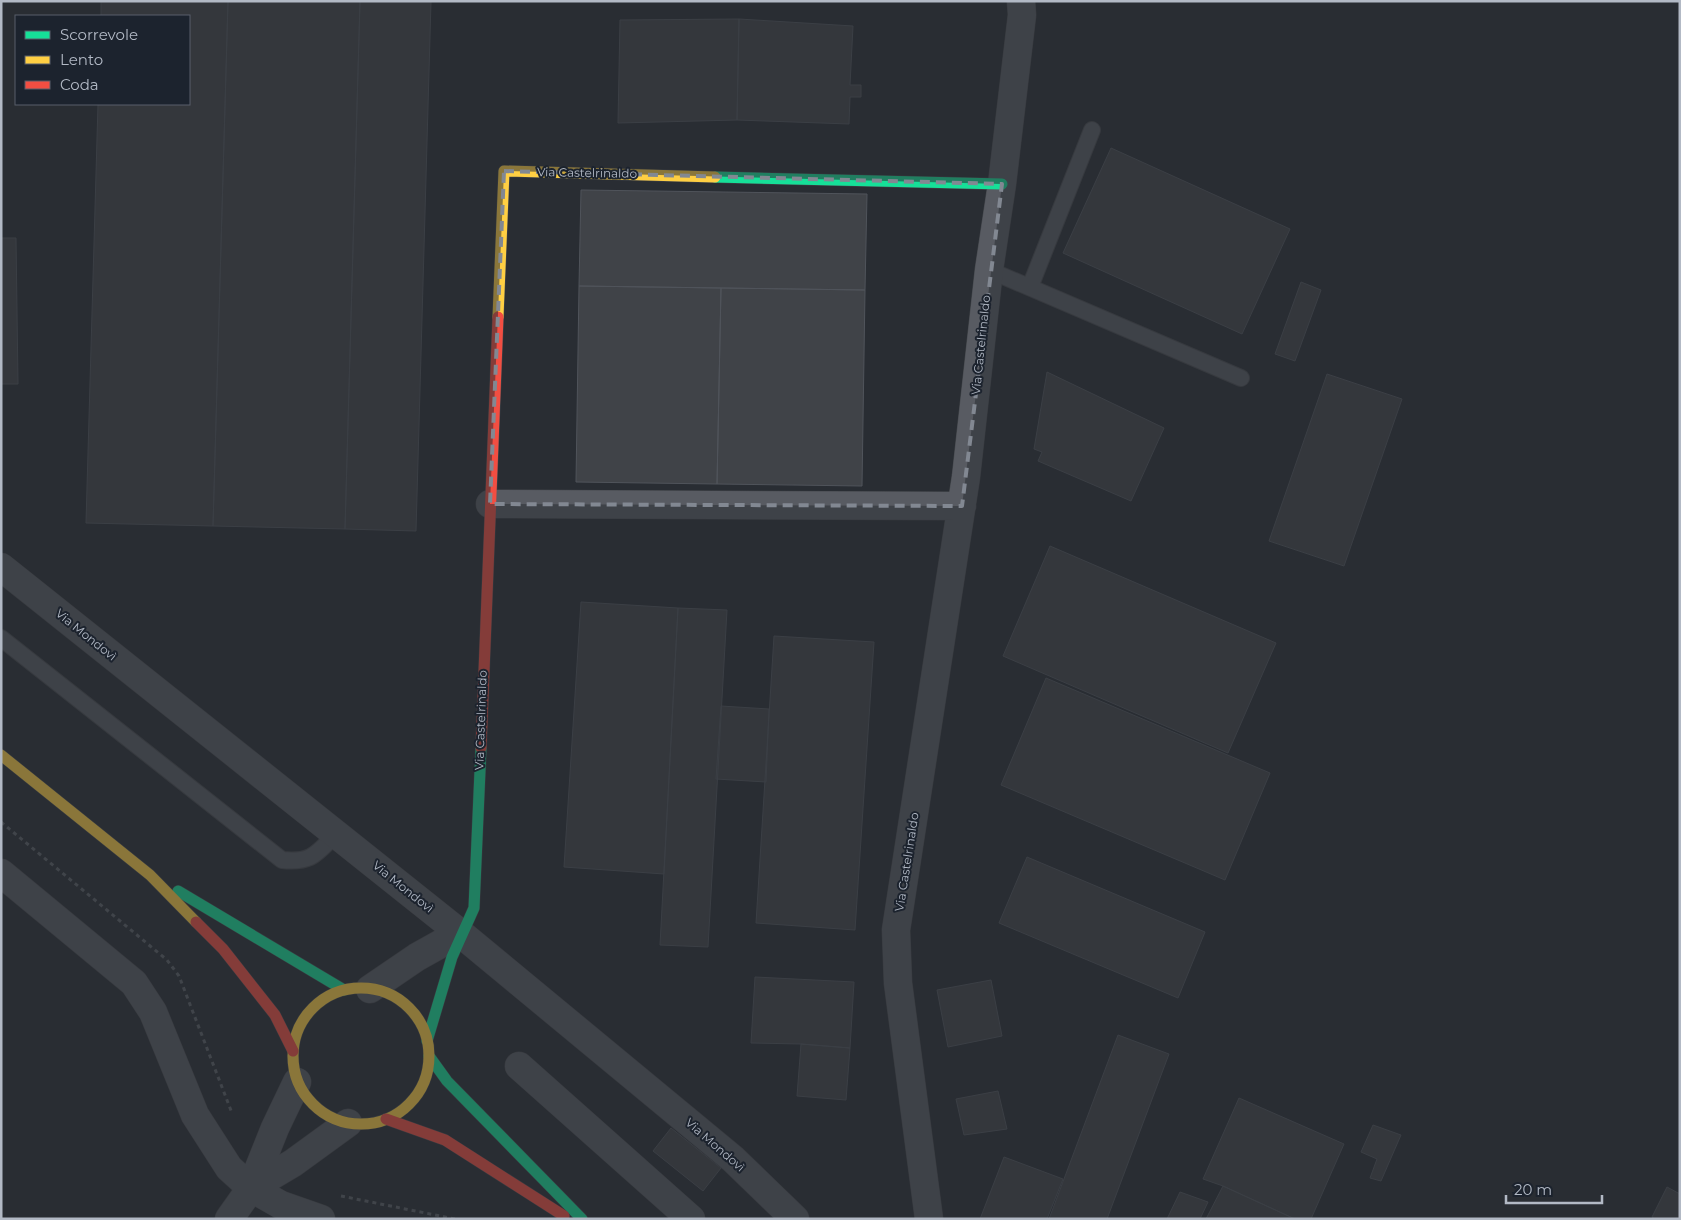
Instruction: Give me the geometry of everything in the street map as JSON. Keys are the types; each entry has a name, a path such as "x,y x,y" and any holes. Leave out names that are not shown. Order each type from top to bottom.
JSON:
{"main road":[{"name":"Via Castelrinaldo","path":"427,1041 440,989 460,933 474,908 504,171 1002,184"},
{"path":"1,754 150,875 223,949 275,1015 293,1051"},
{"path":"150,875 357,990 390,995 407,1006 420,1022 427,1041 429,1056 426,1076 417,1094 404,1109 386,1120 368,1124 348,1123 332,1118 318,1109 306,1097 293,1067 293,1051 298,1031 308,1012 324,999 357,990"},
{"path":"429,1056 447,1081 582,1219"},
{"path":"386,1120 445,1140 568,1219"}],"street":[{"name":"Via Castelrinaldo","path":"929,1219 898,983 896,930 962,506 1022,15 1021,1"},
{"path":"490,504 962,506"},
{"name":"Via Mondovì","path":"1,567 460,933 733,1159 795,1219"},
{"path":"1,872 134,983 153,1012 195,1115 229,1168 251,1188 281,1205 322,1219"},
{"path":"357,990 460,933"},
{"path":"519,1066 691,1219"},
{"path":"228,1219 251,1188 275,1128 298,1082"},
{"path":"251,1188 293,1162 348,1123"}],"lane":[{"path":"1030,288 1092,130"},
{"path":"990,270 1241,378"},
{"path":"1,638 282,860 295,861 309,858 316,854 336,834"}],"path":[{"path":"1,822 167,960 179,976 234,1117"},
{"path":"333,1194 455,1219"}],"highlighted area":[{"path":"504,171 1002,184 962,506 490,504"}],"building":[{"path":"101,1 228,1 213,526 86,523 98,105 190,105 190,15 101,15"},
{"path":"228,1 360,1 345,529 213,526"},
{"path":"360,1 431,1 416,531 345,529"},
{"path":"739,19 737,120 618,123 620,20"},
{"path":"739,19 853,26 850,85 861,85 861,97 850,97 849,124 737,120"},
{"path":"1111,148 1290,229 1242,334 1063,253"},
{"path":"581,190 867,194 865,290 579,286"},
{"path":"1,238 16,238 18,384 1,384"},
{"path":"1301,282 1321,290 1295,361 1275,354"},
{"path":"579,286 721,288 717,484 576,482"},
{"path":"721,288 865,290 862,486 717,484"},
{"path":"1047,372 1164,428 1131,501 1038,461 1042,452 1034,449"},
{"path":"1327,374 1402,399 1344,566 1269,541"},
{"path":"1050,546 1276,643 1228,753 1003,656"},
{"path":"581,602 678,608 664,874 564,867"},
{"path":"678,608 727,610 708,947 660,945"},
{"path":"774,636 874,642 855,930 756,923"},
{"path":"1046,678 1270,773 1225,880 1001,785"},
{"path":"721,706 769,709 766,782 716,779"},
{"path":"1027,857 1205,932 1178,998 999,923"},
{"path":"755,977 854,982 850,1048 801,1044 751,1043"},
{"path":"991,980 1002,1036 948,1047 937,990"},
{"path":"1118,1035 1169,1054 1107,1219 1049,1219"},
{"path":"801,1044 850,1048 846,1100 797,1096"},
{"path":"998,1091 1007,1129 964,1135 956,1099"},
{"path":"1239,1098 1344,1144 1311,1219 1295,1219 1223,1186 1203,1179"},
{"path":"1373,1125 1401,1135 1381,1181 1370,1178 1377,1159 1361,1152"},
{"path":"671,1128 721,1168 703,1191 653,1151"},
{"path":"1004,1157 1063,1179 1047,1219 980,1219"},
{"path":"1223,1186 1295,1219 1206,1219"},
{"path":"1667,1187 1680,1194 1680,1219 1655,1219 1652,1217"},
{"path":"1180,1192 1208,1202 1200,1219 1167,1219"}],"traffic: fast":[{"path":"715,177 1002,184"},
{"path":"427,1041 452,957 474,908 481,748"},
{"path":"178,891 344,990"},
{"path":"429,1056 447,1081 582,1219"}],"traffic: slow":[{"path":"498,317 504,171 715,177"},
{"path":"1,755 150,875 196,922"},
{"path":"361,988 387,994 409,1008 423,1030 429,1056 423,1082 409,1104 387,1118 361,1124 335,1118 313,1104 299,1082 293,1056 299,1030 313,1008 335,994 361,988"}],"traffic: jam":[{"path":"481,748 498,317"},
{"path":"196,922 223,949 275,1015 293,1051"},
{"path":"386,1119 445,1140 564,1216"}]}
